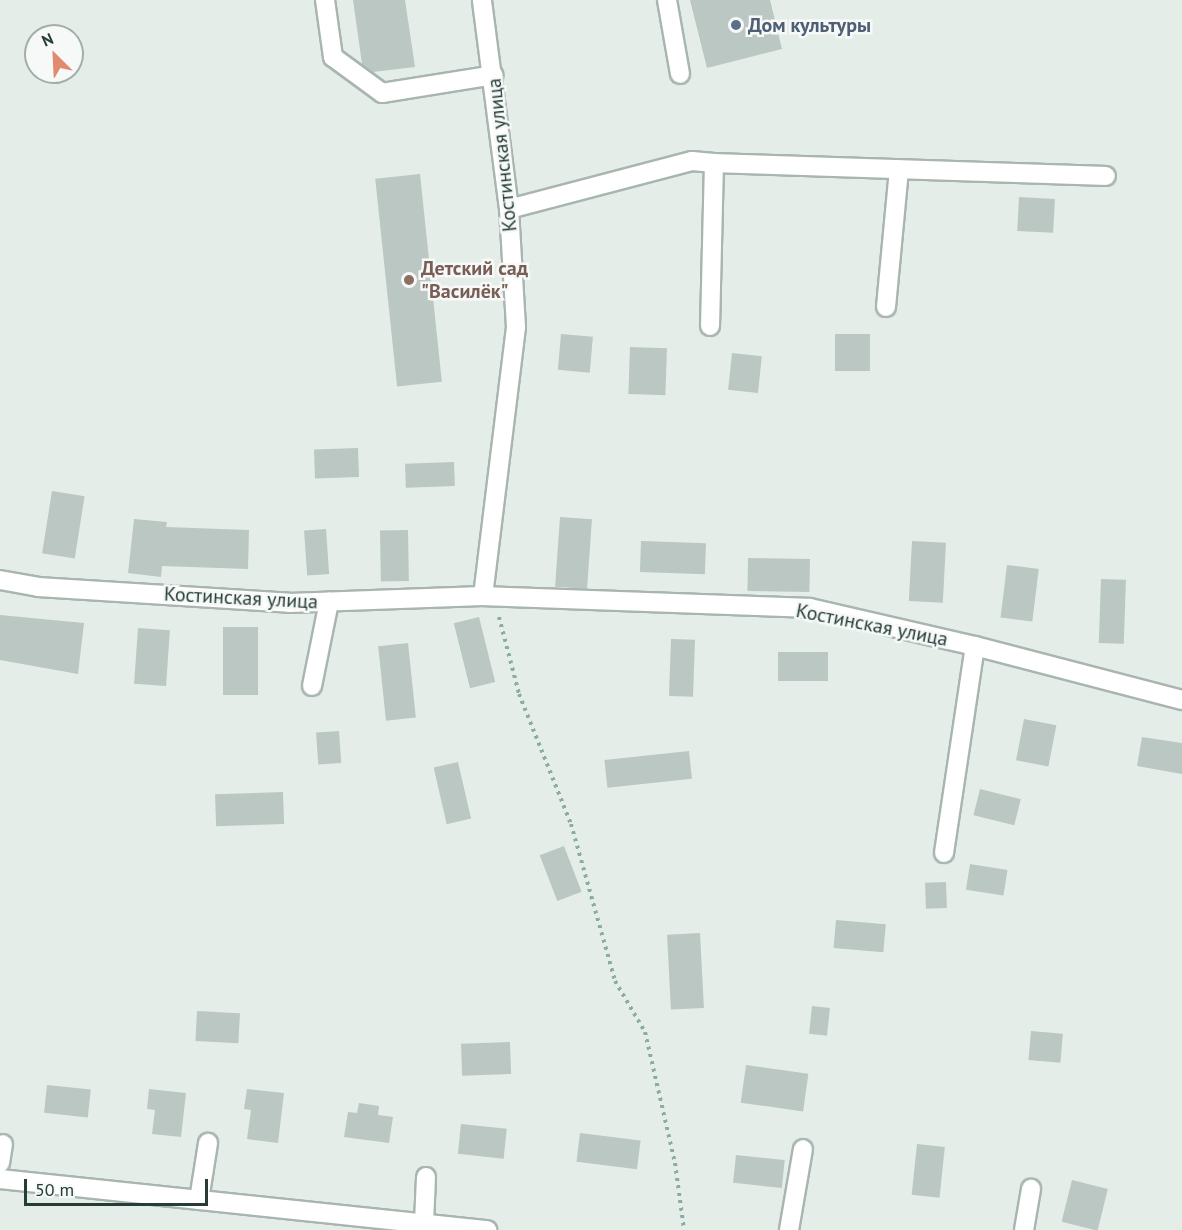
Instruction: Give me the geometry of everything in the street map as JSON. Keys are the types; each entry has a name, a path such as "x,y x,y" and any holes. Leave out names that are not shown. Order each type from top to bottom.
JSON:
{"street":[{"path":"325,0 333,57 382,93 494,75"},
{"name":"Костинская улица","path":"482,0 494,75 509,209 516,327 488,597"},
{"path":"667,0 680,74"},
{"path":"509,209 692,161 1106,176"},
{"path":"710,326 714,163"},
{"path":"886,307 899,170"},
{"name":"Костинская улица","path":"0,580 38,587 329,602 488,597 810,608 975,646 1182,700"},
{"path":"312,686 329,602"},
{"path":"944,853 975,646"},
{"path":"199,1200 208,1143"},
{"path":"0,1163 3,1144"},
{"path":"789,1230 803,1149"},
{"path":"424,1223 426,1177"},
{"path":"0,1179 487,1230"},
{"path":"1024,1230 1031,1189"}],"path":[{"path":"488,597 519,694 571,824 615,981 645,1032 675,1163 684,1230"}],"building":[{"path":"353,0 405,0 415,67 373,72 362,64"},
{"name":"Дом культуры","path":"690,0 770,0 782,49 707,68"},
{"name":"Детский сад \"Василёк\"","path":"420,174 442,382 397,387 375,179"},
{"path":"1019,197 1055,199 1053,233 1017,231"},
{"path":"561,334 593,337 590,373 558,370"},
{"path":"835,334 870,334 870,371 835,371"},
{"path":"630,347 667,348 665,395 628,394"},
{"path":"732,353 762,356 758,393 728,390"},
{"path":"358,448 359,477 315,479 314,450"},
{"path":"454,462 455,486 406,488 405,464"},
{"path":"52,491 85,496 75,558 42,553"},
{"path":"560,517 592,519 587,589 555,587"},
{"path":"134,519 167,522 166,527 249,530 248,569 162,566 161,577 128,573"},
{"path":"326,529 329,574 307,575 304,531"},
{"path":"380,530 408,530 409,581 381,581"},
{"path":"641,541 706,543 705,574 640,572"},
{"path":"912,541 946,543 943,603 909,601"},
{"path":"748,558 810,559 809,592 747,591"},
{"path":"1007,565 1039,569 1032,622 1001,618"},
{"path":"1101,579 1126,580 1124,644 1099,643"},
{"path":"0,615 84,623 78,674 0,660"},
{"path":"479,617 495,682 470,688 454,623"},
{"path":"223,627 258,627 258,695 223,695"},
{"path":"138,628 170,630 166,686 134,684"},
{"path":"671,639 695,640 693,697 669,696"},
{"path":"408,643 416,718 386,721 378,646"},
{"path":"778,652 828,652 828,681 778,681"},
{"path":"1024,719 1056,725 1048,767 1016,760"},
{"path":"339,731 341,763 318,765 316,733"},
{"path":"1142,737 1182,743 1182,774 1137,766"},
{"path":"689,751 692,779 607,788 604,760"},
{"path":"458,762 471,819 447,824 434,768"},
{"path":"980,789 1021,799 1014,825 973,815"},
{"path":"283,792 284,824 216,826 215,794"},
{"path":"564,846 582,892 557,901 540,855"},
{"path":"970,864 1008,870 1003,896 966,890"},
{"path":"946,882 947,908 926,909 925,883"},
{"path":"836,920 886,924 883,952 834,948"},
{"path":"700,933 704,1008 671,1010 667,935"},
{"path":"812,1006 830,1008 827,1036 809,1034"},
{"path":"197,1011 240,1013 238,1043 195,1041"},
{"path":"1031,1031 1063,1034 1060,1063 1028,1060"},
{"path":"510,1042 511,1074 462,1076 461,1044"},
{"path":"746,1065 808,1074 803,1111 741,1103"},
{"path":"47,1085 91,1090 88,1117 44,1113"},
{"path":"149,1089 186,1093 181,1137 152,1134 155,1110 147,1109"},
{"path":"247,1089 284,1093 278,1143 247,1139 251,1110 244,1109"},
{"path":"359,1103 379,1106 378,1115 393,1117 389,1143 344,1137 348,1112 357,1113"},
{"path":"461,1124 507,1129 504,1159 458,1154"},
{"path":"580,1133 641,1140 637,1169 576,1162"},
{"path":"917,1144 945,1147 940,1198 912,1195"},
{"path":"736,1155 785,1160 782,1188 733,1183"},
{"path":"1072,1180 1108,1189 1098,1230 1062,1222"}],"place":[{"name":"Дом культуры","path":"736,25"},
{"name":"Детский сад \"Василёк\"","path":"409,280"}]}
